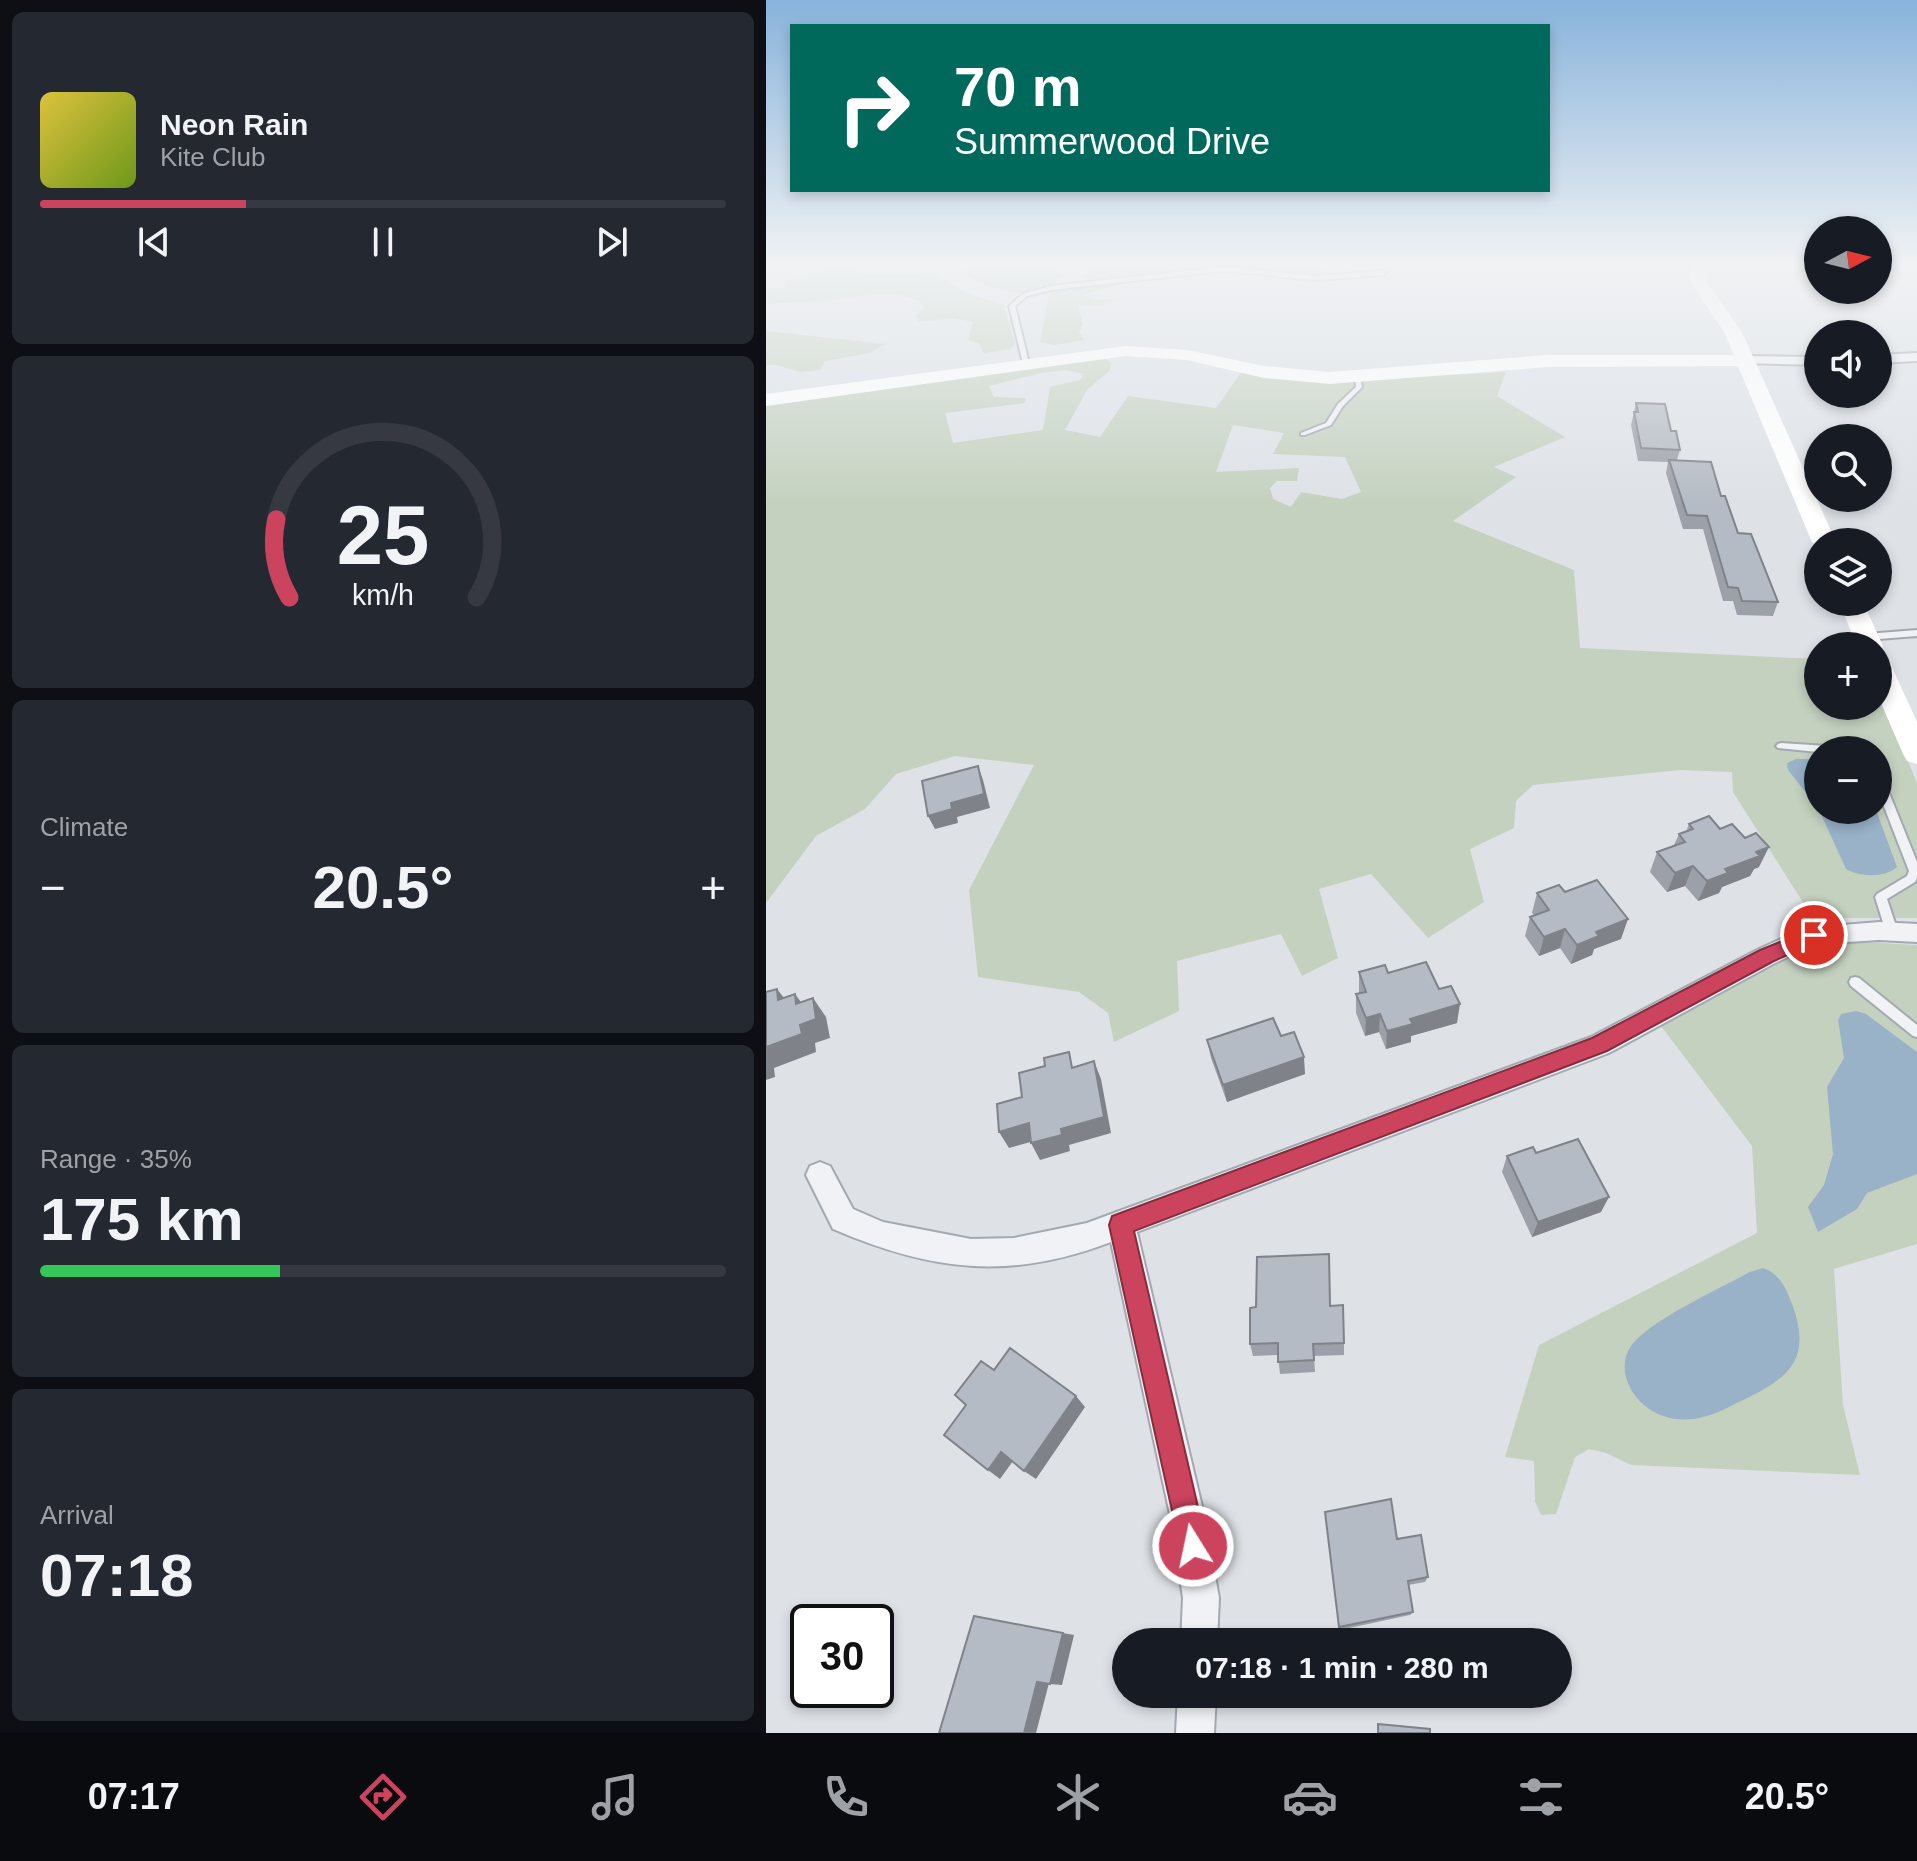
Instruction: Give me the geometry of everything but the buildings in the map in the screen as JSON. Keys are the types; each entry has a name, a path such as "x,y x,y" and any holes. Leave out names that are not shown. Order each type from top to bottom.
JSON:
{"main road":[{"path":"1738,344 1818,528"},
{"path":"766,400 1026,363 1147,351 1187,355 1285,375 1357,377 1537,361 1746,360"},
{"path":"1892,697 1917,754"}],"street":[{"path":"1892,358 1917,357"},
{"path":"1746,360 1804,361"},
{"path":"820,1175 843,1219 883,1236 971,1254 1014,1253 1087,1237 1600,1045 1767,956 1814,935 1904,932"},
{"path":"1121,1225 1188,1519 1201,1598 1200,1628"},
{"path":"1195,1733 1196,1708"}],"lane":[{"path":"1021,344 1026,363"},
{"path":"1303,434 1329,424 1340,405 1359,387 1357,377"},
{"path":"1892,637 1917,633"},
{"path":"1781,746 1804,748"},
{"path":"1892,806 1915,871 1911,879 1881,897 1904,932"},
{"path":"1855,982 1917,1032"}],"green space":[{"path":"766,344 886,344 870,353 825,361 820,370 800,372 766,365"},
{"path":"980,344 1014,344 1011,349 983,353"},
{"path":"1101,357 1112,363 1109,371 1087,390 1065,430 1100,437 1128,396 1216,408 1242,371 1318,382 1506,372 1497,396 1565,437 1494,467 1516,477 1453,521 1574,570 1580,648 1804,658 1804,720 1891,720 1917,783 1917,918 1813,918 1733,792 1732,772 1680,770 1533,785 1516,801 1514,828 1470,849 1484,902 1428,938 1371,874 1319,889 1338,958 1302,976 1281,934 1177,961 1179,1011 1114,1042 1108,1013 1079,992 978,977 969,890 1034,765 955,756 896,774 865,809 816,836 766,903 766,406","holes":["1066,370 1084,374 1080,380 1050,387 1043,430 953,443 945,413 1025,403 1026,398 994,397 989,386 1041,373","1233,425 1284,433 1273,454 1345,457 1361,492 1342,499 1301,492 1291,507 1273,499 1270,488 1277,481 1297,481 1299,468 1216,472"]},
{"path":"1845,941 1917,945 1917,1244 1834,1269 1843,1405 1860,1475 1631,1465 1589,1449 1575,1457 1556,1514 1541,1515 1535,1501 1534,1461 1505,1457 1539,1345 1757,1233 1752,1146 1661,1026 1775,964 1822,946"}],"water":[{"path":"1804,759 1804,790 1788,770 1787,763"},
{"path":"1825,824 1881,824 1897,867 1872,875 1846,869"},
{"path":"1856,1011 1866,1014 1917,1052 1917,1174 1867,1193 1857,1209 1818,1232 1808,1207 1824,1185 1833,1154 1827,1087 1844,1058 1838,1020 1841,1014"},
{"path":"1763,1268 1782,1282 1798,1323 1800,1340 1792,1365 1758,1393 1711,1415 1682,1420 1666,1417 1644,1405 1633,1393 1626,1378 1625,1362 1631,1346 1669,1316"}],"route":[{"path":"1193,1546 1121,1225 1600,1045 1767,956 1814,935"}]}
